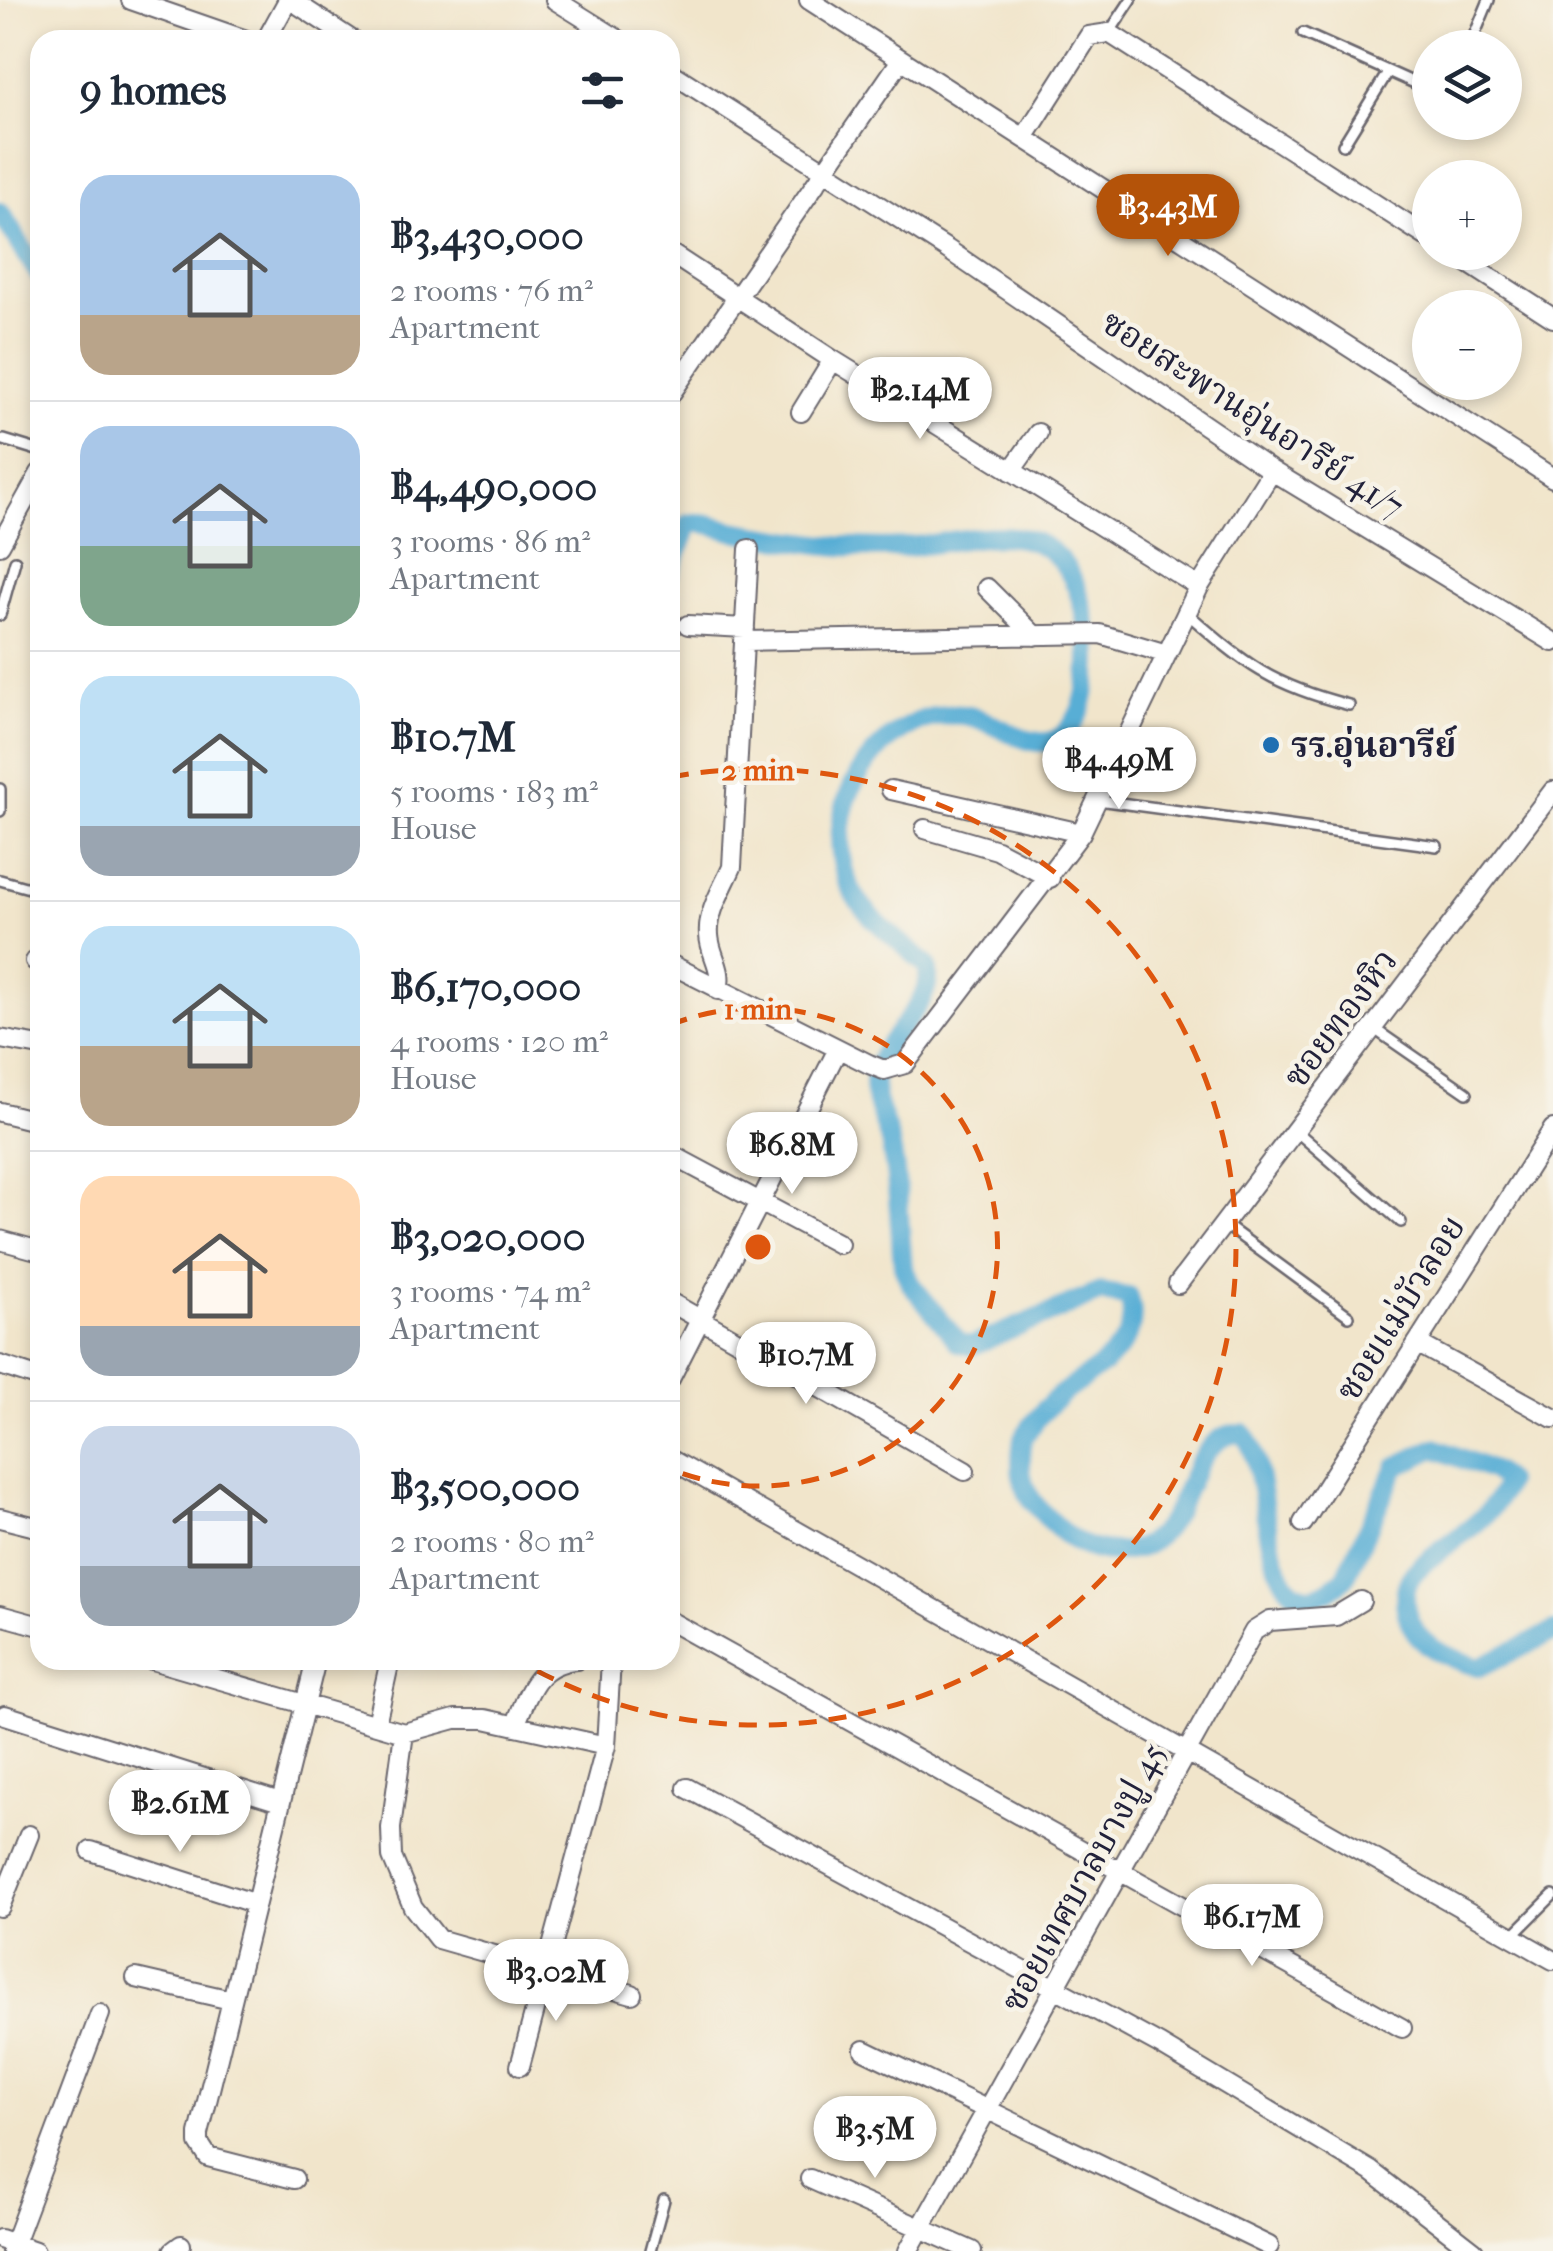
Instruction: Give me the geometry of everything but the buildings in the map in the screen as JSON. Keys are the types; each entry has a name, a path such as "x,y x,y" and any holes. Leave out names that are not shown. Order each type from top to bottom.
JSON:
{"street":[{"path":"131,0 217,30"},
{"path":"272,30 289,0 336,30"},
{"path":"556,0 603,30"},
{"path":"809,0 1553,478"},
{"path":"1024,138 1089,36 1109,33 1412,227"},
{"path":"680,382 828,172 900,60"},
{"name":"ซอยสะพานอุ่นอารีย์ 41/7","path":"680,78 828,172 1272,470 1553,642"},
{"path":"680,260 833,360 1199,587"},
{"path":"1479,270 1553,318"},
{"path":"801,412 833,360"},
{"path":"1011,470 1038,434"},
{"path":"680,969 837,1051 876,1067 898,1068 915,1054 1081,833 1199,587 1272,470"},
{"path":"0,545 30,491"},
{"path":"718,990 720,972 708,933 711,914 732,867 749,549"},
{"path":"987,588 1036,636"},
{"path":"688,624 745,634 1100,634 1167,654"},
{"path":"890,790 1081,833"},
{"name":"ซอยทองหิว","path":"1178,1284 1553,791"},
{"path":"926,829 996,850 1050,878"},
{"path":"0,1039 30,1044"},
{"path":"680,1360 837,1051"},
{"path":"0,1112 30,1120"},
{"name":"ซอยแม่บัวลอย","path":"1302,1523 1553,1128"},
{"path":"680,1159 839,1244"},
{"path":"1,1244 30,1249"},
{"path":"680,1307 964,1471"},
{"path":"1417,1343 1553,1418"},
{"path":"0,1365 30,1375"},
{"path":"680,1465 1553,1960"},
{"path":"0,1518 30,1526"},
{"name":"ซอยเทศบาลบางปู 45","path":"908,2251 1125,1870 1254,1631 1270,1621 1336,1616 1361,1601"},
{"path":"0,1615 30,1623"},
{"path":"680,1626 1125,1870 1402,2028"},
{"path":"185,1670 404,1733 455,1719 485,1719 606,1746"},
{"path":"294,2178 226,2165 208,2158 199,2142 278,1802 314,1670"},
{"path":"376,1724 388,1670"},
{"path":"515,1726 535,1680 545,1670"},
{"path":"520,2066 606,1746 610,1670"},
{"path":"5,1716 278,1802"},
{"path":"404,1733 392,1857 412,1907 438,1938 632,1994"},
{"path":"687,1788 1160,2045 1372,2171 1474,2251"},
{"path":"0,1908 29,1835"},
{"path":"91,1851 254,1903"},
{"path":"136,1978 231,2000"},
{"path":"35,2251 8,2245 100,2014"},
{"path":"864,2050 1269,2246"},
{"path":"810,2179 972,2251"}],"lane":[{"path":"1109,33 1131,0"},
{"path":"1476,30 1489,0"},
{"path":"1303,33 1412,82"},
{"path":"1343,145 1388,72"},
{"path":"4,440 30,447"},
{"path":"0,615 15,561"},
{"path":"1187,613 1263,676 1294,691 1350,704"},
{"path":"0,789 0,810"},
{"path":"1098,800 1437,846"},
{"path":"0,880 30,888"},
{"path":"1373,1028 1467,1093"},
{"path":"1296,1130 1402,1222"},
{"path":"1224,1224 1350,1316"},
{"path":"1513,1935 1553,1894"},
{"path":"650,2251 664,2200"}],"waterway":[{"path":"0,212 30,260"},
{"path":"680,547 689,524 700,523 785,540 864,547 1015,537 1038,543 1057,556 1073,579 1084,612 1089,666 1082,706 1065,733 1052,741 1038,742 964,715 941,715 919,721 899,732 866,764 845,805 841,827 841,852 852,892 877,922 927,966 924,994 887,1047 874,1083 893,1157 903,1266 910,1283 959,1343 972,1346 1101,1292 1129,1297 1132,1315 1122,1344 1054,1401 1023,1438 1022,1476 1039,1509 1064,1533 1092,1549 1115,1552 1142,1547 1161,1533 1174,1514 1206,1452 1222,1438 1243,1433 1252,1450 1281,1574 1295,1593 1316,1596 1345,1578 1396,1467 1435,1448 1493,1471 1506,1482 1489,1511 1412,1576 1405,1601 1413,1627 1429,1646 1479,1667 1553,1632"}],"place":[{"name":"รร.อุ่นอารีย์","path":"1271,745"}]}
